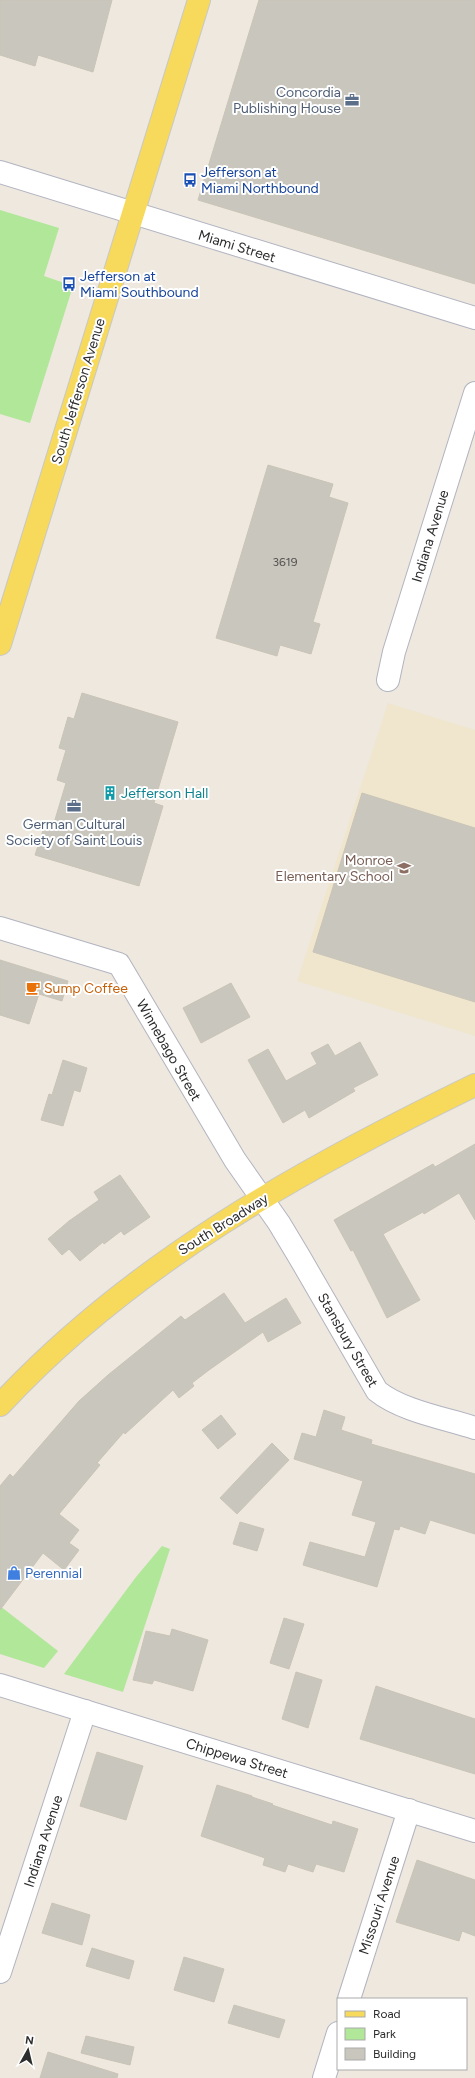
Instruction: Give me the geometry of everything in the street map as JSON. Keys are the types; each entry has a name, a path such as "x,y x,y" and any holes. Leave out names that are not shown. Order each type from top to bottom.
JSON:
{"main road":[{"name":"South Jefferson Avenue","path":"0,644 199,0"},
{"name":"South Broadway","path":"0,1405 67,1339 138,1280 189,1244 311,1169 370,1137 475,1085"}],"street":[{"name":"Miami Street","path":"0,172 475,318"},
{"name":"Indiana Avenue","path":"388,680 396,644 475,393"},
{"name":"Winnebago Street","path":"0,928 119,964 235,1160 262,1199"},
{"name":"Stansbury Street","path":"262,1199 300,1258 377,1391 388,1400 475,1428"},
{"name":"Chippewa Street","path":"0,1685 475,1831"},
{"name":"Indiana Avenue","path":"0,1972 85,1711"},
{"name":"Missouri Avenue","path":"349,1998 408,1810"},
{"path":"324,2078 337,2036"}],"shaded area":[{"name":"Monroe Elementary School","path":"388,703 475,730 475,1036 297,981"}],"green space":[{"path":"0,210 59,228 44,276 73,286 30,423 0,414"},
{"path":"162,1546 170,1549 123,1692 64,1674 136,1577"},
{"path":"0,1606 58,1651 44,1668 0,1654"}],"building":[{"path":"0,0 112,0 93,72 38,55 35,66 0,55"},
{"name":"Concordia Publishing House","path":"259,0 475,0 475,284 198,200"},
{"path":"268,465 333,484 329,497 348,503 313,622 320,624 311,654 280,645 277,656 216,638"},
{"name":"Jefferson Hall","path":"82,693 178,722 154,803 163,806 139,886 35,855 46,821 54,823 66,783 57,780 66,750 59,748 68,717 74,719"},
{"name":"Monroe Elementary School","path":"362,793 475,828 475,1002 313,952"},
{"name":"Sump Coffee","path":"0,960 68,981 62,1001 39,994 29,1024 0,1015"},
{"path":"231,983 250,1017 201,1043 183,1008"},
{"path":"360,1042 378,1075 353,1088 355,1091 309,1118 305,1110 283,1123 248,1060 268,1049 286,1081 317,1064 311,1053 328,1044 335,1056"},
{"path":"63,1060 87,1068 80,1092 74,1090 63,1126 41,1120 49,1094 52,1095"},
{"path":"475,1144 475,1220 459,1193 424,1214 423,1212 383,1234 420,1300 387,1318 353,1250 351,1251 334,1220 433,1164 435,1167"},
{"path":"120,1175 150,1217 124,1235 121,1231 104,1244 103,1242 80,1261 69,1249 62,1255 48,1239 69,1221 99,1200 94,1192"},
{"path":"224,1293 245,1323 286,1298 301,1323 268,1342 263,1332 192,1383 194,1386 179,1398 173,1390 125,1434 124,1432 97,1463 100,1465 59,1514 79,1530 69,1543 79,1550 64,1570 43,1553 0,1610 0,1486 10,1474 13,1477 79,1401 108,1375 181,1316 185,1320"},
{"path":"324,1410 345,1417 341,1430 372,1440 371,1444 475,1474 475,1534 430,1520 425,1534 400,1526 399,1530 394,1529 377,1587 303,1565 310,1542 365,1557 376,1522 352,1515 363,1481 294,1459 302,1433 316,1437"},
{"path":"221,1415 236,1434 218,1449 202,1430"},
{"path":"272,1443 289,1460 237,1514 220,1498"},
{"path":"240,1522 264,1529 257,1551 233,1544"},
{"path":"284,1618 304,1624 289,1669 270,1663"},
{"path":"172,1629 208,1640 193,1691 154,1680 152,1684 133,1680 146,1631 170,1636"},
{"path":"296,1672 322,1680 308,1728 282,1719"},
{"path":"376,1686 475,1719 475,1774 360,1739"},
{"path":"97,1752 143,1766 126,1820 80,1806"},
{"path":"217,1785 332,1825 333,1821 358,1829 344,1872 316,1864 313,1872 288,1864 285,1872 263,1865 265,1858 201,1836"},
{"path":"417,1860 475,1880 475,1936 462,1931 459,1941 396,1922"},
{"path":"52,1903 90,1915 82,1945 42,1933"},
{"path":"92,1948 134,1961 129,1979 86,1966"},
{"path":"184,1957 224,1969 214,2002 174,1990"},
{"path":"234,2005 285,2020 279,2038 228,2023"},
{"path":"86,2036 134,2047 130,2065 81,2053"},
{"path":"48,2052 118,2074 117,2078 40,2078"}],"place":[{"name":"Concordia Publishing House","path":"352,100"},
{"name":"Jefferson at Miami Northbound","path":"190,180"},
{"name":"Jefferson at Miami Southbound","path":"69,284"},
{"name":"Jefferson Hall","path":"110,793"},
{"name":"German Cultural Society of Saint Louis","path":"74,806"},
{"name":"Monroe Elementary School","path":"404,868"},
{"name":"Sump Coffee","path":"33,988"},
{"name":"Perennial","path":"14,1573"}]}
